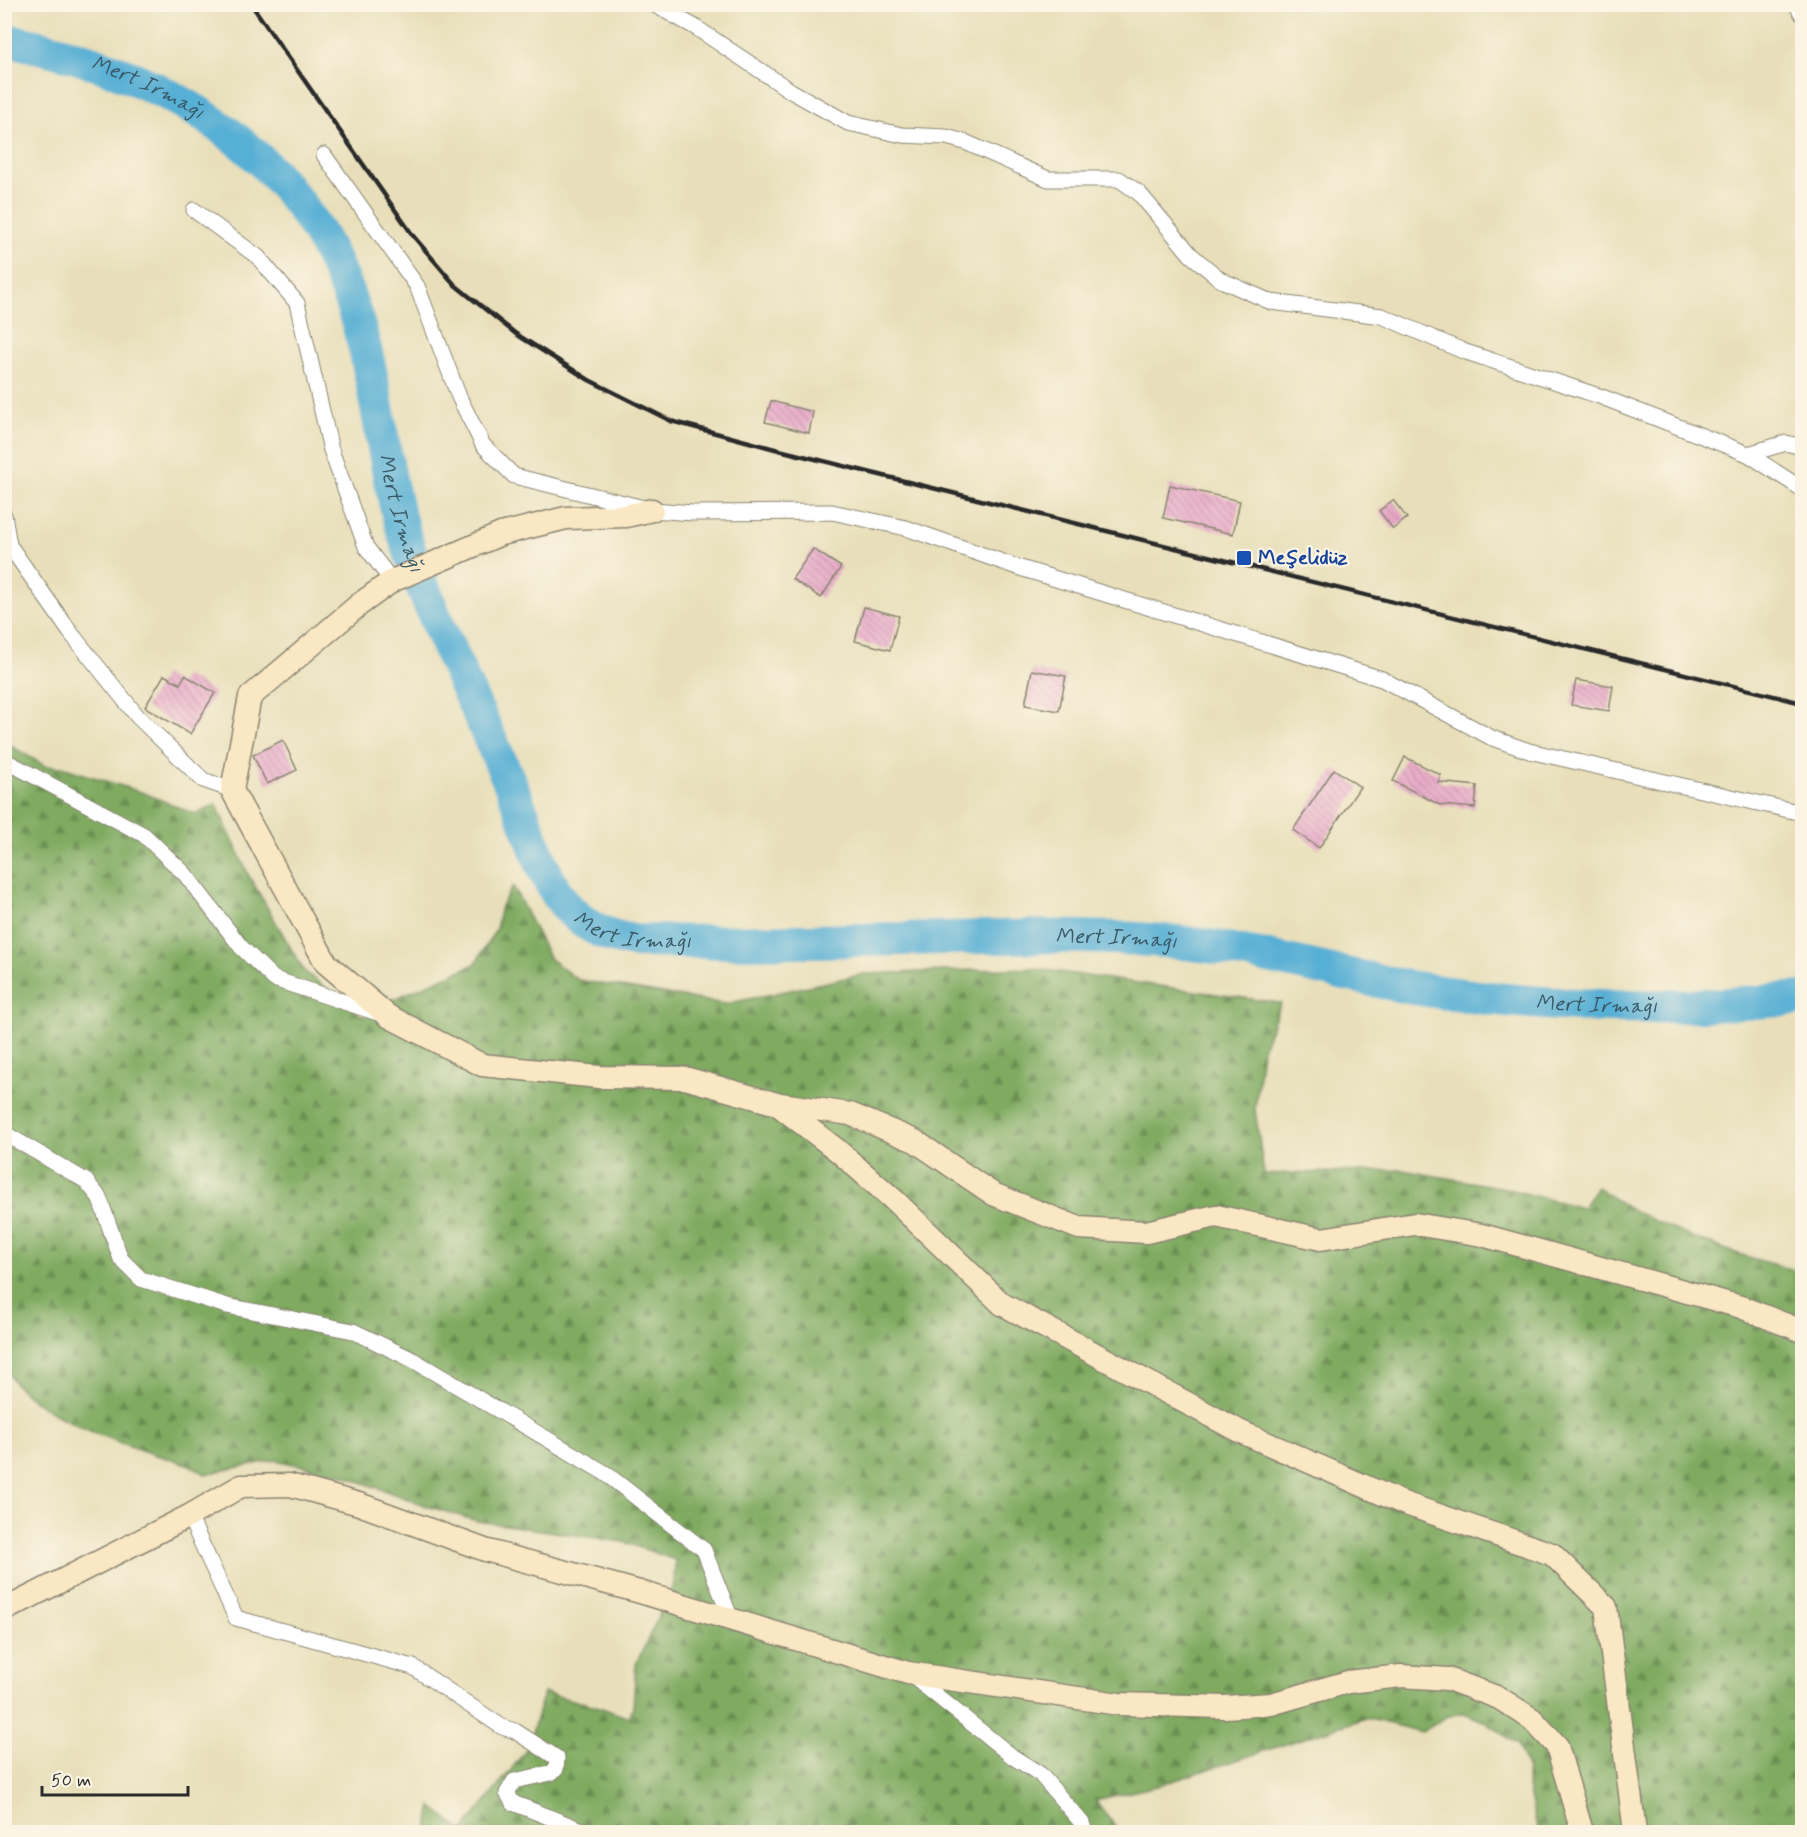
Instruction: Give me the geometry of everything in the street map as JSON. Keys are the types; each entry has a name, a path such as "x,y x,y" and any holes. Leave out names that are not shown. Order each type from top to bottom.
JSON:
{"street":[{"path":"653,4 695,27 791,91 848,123 902,135 946,137 965,142 1048,179 1119,179 1139,193 1191,255 1221,280 1271,302 1383,316 1463,351 1602,397 1748,454 1803,489"},
{"path":"1796,4 1803,14"},
{"path":"324,155 417,286 459,397 483,445 514,476 652,510 693,513 832,512 906,528 1017,567 1382,679 1492,738 1529,752 1803,813"},
{"path":"194,210 258,258 297,303 330,450 366,547 392,581"},
{"path":"1748,454 1786,443 1803,447"},
{"path":"388,1016 326,963 232,790 249,697 360,604 392,581 501,534 566,518 626,516 652,510"},
{"path":"4,515 9,545 70,632 138,717 203,780 232,790"},
{"path":"4,760 144,835 185,874 241,947 274,979 388,1016 482,1065 599,1077 685,1078 777,1104 850,1114 915,1141 993,1194 1079,1228 1146,1232 1216,1216 1321,1239 1415,1224 1482,1235 1740,1307 1803,1331"},
{"path":"777,1104 837,1150 895,1201 1002,1304 1239,1431 1403,1503 1552,1554 1606,1607 1635,1833"},
{"path":"4,1133 86,1181 99,1197 121,1259 141,1280 227,1306 353,1331 413,1360 604,1473 704,1550 731,1619"},
{"path":"4,1610 189,1516 240,1486 290,1485 359,1504 485,1550 731,1619 908,1673 1119,1704 1225,1707 1271,1704 1348,1682 1401,1676 1448,1679 1499,1698 1532,1719 1557,1746 1582,1833"},
{"path":"189,1516 236,1618 413,1667 502,1727 515,1731 557,1758 556,1769 551,1773 514,1781 507,1792 513,1803 587,1833"},
{"path":"908,1673 1014,1757 1040,1774 1082,1823 1085,1833"}],"green space":[{"path":"4,742 45,766 62,767 144,793 195,814 216,804 249,876 304,971 364,1017 375,1007 475,964 496,929 501,906 513,886 550,959 578,980 725,1004 864,974 1031,968 1281,1003 1262,1050 1255,1109 1264,1174 1402,1170 1505,1188 1582,1208 1597,1187 1642,1215 1668,1227 1724,1249 1802,1272 1802,1832 1538,1832 1526,1778 1527,1768 1518,1745 1486,1722 1464,1713 1448,1716 1422,1732 1366,1718 1157,1786 1095,1800 1120,1832 428,1832 431,1806 463,1831 527,1749 544,1693 596,1706 629,1718 633,1707 636,1664 674,1583 675,1560 624,1542 477,1521 424,1505 337,1473 275,1460 205,1474 185,1463 111,1440 65,1419 43,1407 11,1378 4,1361"}],"building":[{"path":"771,401 813,412 809,433 765,422"},
{"path":"1170,485 1240,501 1233,534 1163,518"},
{"path":"1393,500 1407,518 1393,529 1379,511"},
{"path":"813,549 841,567 821,598 792,579"},
{"path":"864,607 899,616 890,650 855,641"},
{"path":"1032,670 1066,676 1059,711 1025,705"},
{"path":"164,675 180,684 185,675 215,693 190,734 145,707"},
{"path":"1576,680 1613,686 1609,711 1571,705"},
{"path":"283,740 297,770 267,784 253,755"},
{"path":"1405,757 1441,775 1438,782 1477,786 1475,808 1440,805 1393,781"},
{"path":"1334,769 1360,787 1319,848 1293,830"}],"waterway":[{"name":"Mert Irmağı","path":"4,40 48,49 90,62 164,93 205,117 243,144 275,175 304,210 328,250 348,293 363,341 394,499 412,557 439,628 502,765 544,870 568,908 584,922 606,934 633,941 1056,936 1136,939 1205,946 1264,956 1408,987 1506,1000 1605,1006 1654,1006 1802,998"}],"railway":[{"path":"251,4 414,237 455,285 516,334 589,380 671,421 775,449 1802,703"}],"place":[{"name":"Meşelidüz","path":"1244,558"}]}
